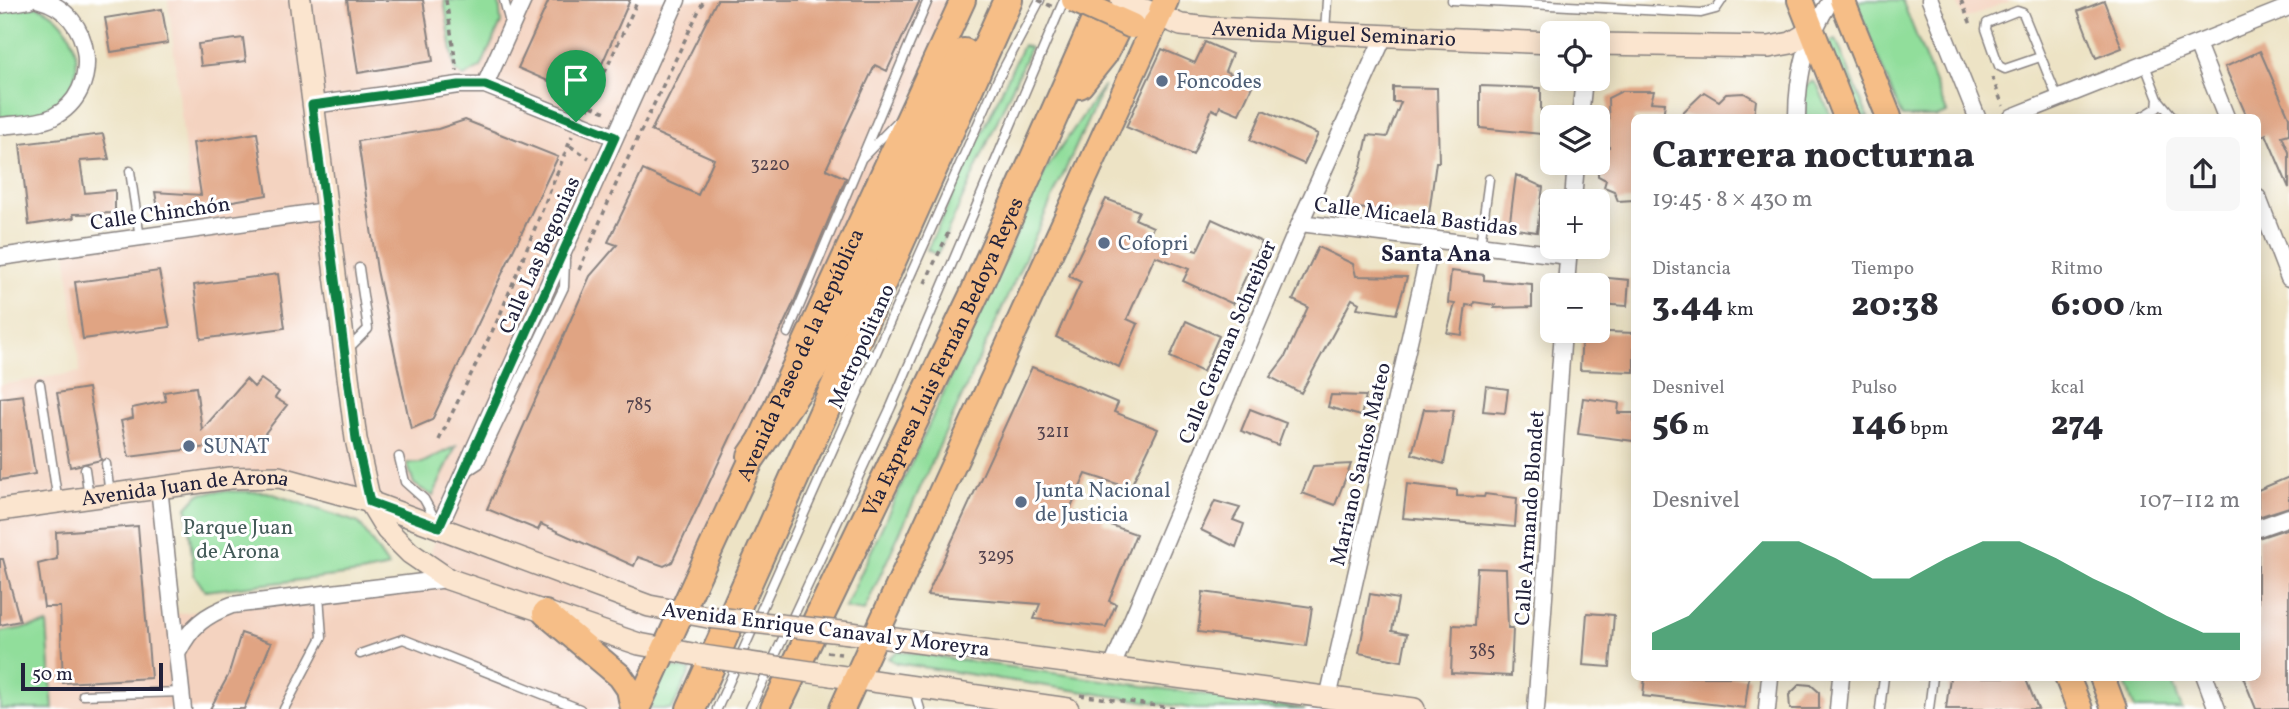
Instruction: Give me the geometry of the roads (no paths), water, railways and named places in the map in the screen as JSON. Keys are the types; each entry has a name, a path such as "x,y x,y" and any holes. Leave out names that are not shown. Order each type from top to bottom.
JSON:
{"highway":[{"path":"752,456 824,352 989,0"},
{"path":"691,709 1008,0"},
{"name":"Vía Expresa Luis Fernán Bedoya Reyes","path":"775,709 974,295 1105,0"},
{"path":"1056,114 1141,8"}],"main road":[{"name":"Avenida Paseo de la República","path":"635,709 963,0"},
{"path":"842,709 1143,51 1141,8 1074,0"},
{"path":"1800,0 1845,114"},
{"path":"1842,0 1888,114"},
{"path":"545,613 620,676 629,689 635,709"},
{"path":"2069,681 2080,709"},
{"path":"2104,681 2114,709"}],"street":[{"path":"0,5 29,0"},
{"path":"0,126 51,119 66,109 83,86 87,64 78,26 67,13 52,3 40,0"},
{"path":"300,0 343,353 356,439 370,502"},
{"path":"485,85 523,0"},
{"name":"Calle Las Begonias","path":"439,527 677,0"},
{"path":"1797,114 1798,80 1811,30 1831,0"},
{"path":"1930,0 1976,114"},
{"path":"2020,114 2289,7"},
{"name":"Avenida Miguel Seminario","path":"1141,8 1181,25 1210,28 1540,42"},
{"path":"1610,44 1769,47 1791,43 1811,30"},
{"name":"Calle German Schreiber","path":"1112,667 1300,223 1384,36"},
{"path":"2197,44 2225,114"},
{"path":"312,105 459,85 485,85 615,137"},
{"path":"2261,206 2289,278"},
{"name":"Calle Chinchón","path":"0,257 326,211"},
{"name":"Calle Micaela Bastidas","path":"1300,223 1432,240 1540,249"},
{"name":"Mariano Santos Mateo","path":"1328,698 1432,240"},
{"name":"Calle Armando Blondet","path":"1536,709 1562,343"},
{"name":"Avenida Juan de Arona","path":"0,510 230,478 279,477 370,502"},
{"path":"159,487 183,709"},
{"name":"Avenida Enrique Canaval y Moreyra","path":"370,502 649,606 680,614 875,635 1414,709"},
{"name":"Avenida Enrique Canaval y Moreyra","path":"370,502 398,543 448,579 664,650 1068,709"},
{"path":"2261,527 2289,517"},
{"path":"178,652 194,626 214,612 232,605 448,579"},
{"path":"1767,709 1770,681"},
{"path":"1838,709 1841,681"},
{"path":"2206,681 2217,709"}],"lane":[{"path":"504,0 511,26"},
{"path":"788,333 928,0"},
{"name":"Metropolitano","path":"718,709 998,79 1040,0"},
{"path":"750,709 891,407 1064,0"},
{"path":"1325,33 1327,0"},
{"path":"1451,0 1701,13 1716,9 1722,0"},
{"path":"2040,57 2005,69 1999,66 1986,29 1987,23 2017,11 2023,13 2058,99"},
{"path":"2145,65 2158,99 2170,114"},
{"path":"2151,114 2158,99"},
{"path":"860,160 886,131 909,115"},
{"path":"130,171 140,238"},
{"path":"1480,245 1489,179"},
{"path":"343,353 368,329 359,268"},
{"path":"40,384 58,502"},
{"path":"399,457 405,482 424,499 439,527"},
{"path":"100,496 106,464"},
{"path":"85,469 100,496"},
{"path":"284,709 322,637 319,595"},
{"path":"360,654 403,639 580,709"},
{"path":"1880,709 1884,681"},
{"path":"1929,709 1932,681"},
{"path":"913,686 920,709"},
{"path":"83,695 182,692"}],"place":[{"name":"Foncodes","path":"1162,81"},
{"name":"Cofopri","path":"1104,243"},
{"name":"SUNAT","path":"189,446"},
{"name":"Junta Nacional de Justicia","path":"1021,502"}],"district":[{"name":"Santa Ana","path":"1436,253"}],"park label":[{"name":"Parque Juan de Arona","path":"238,539"}]}
